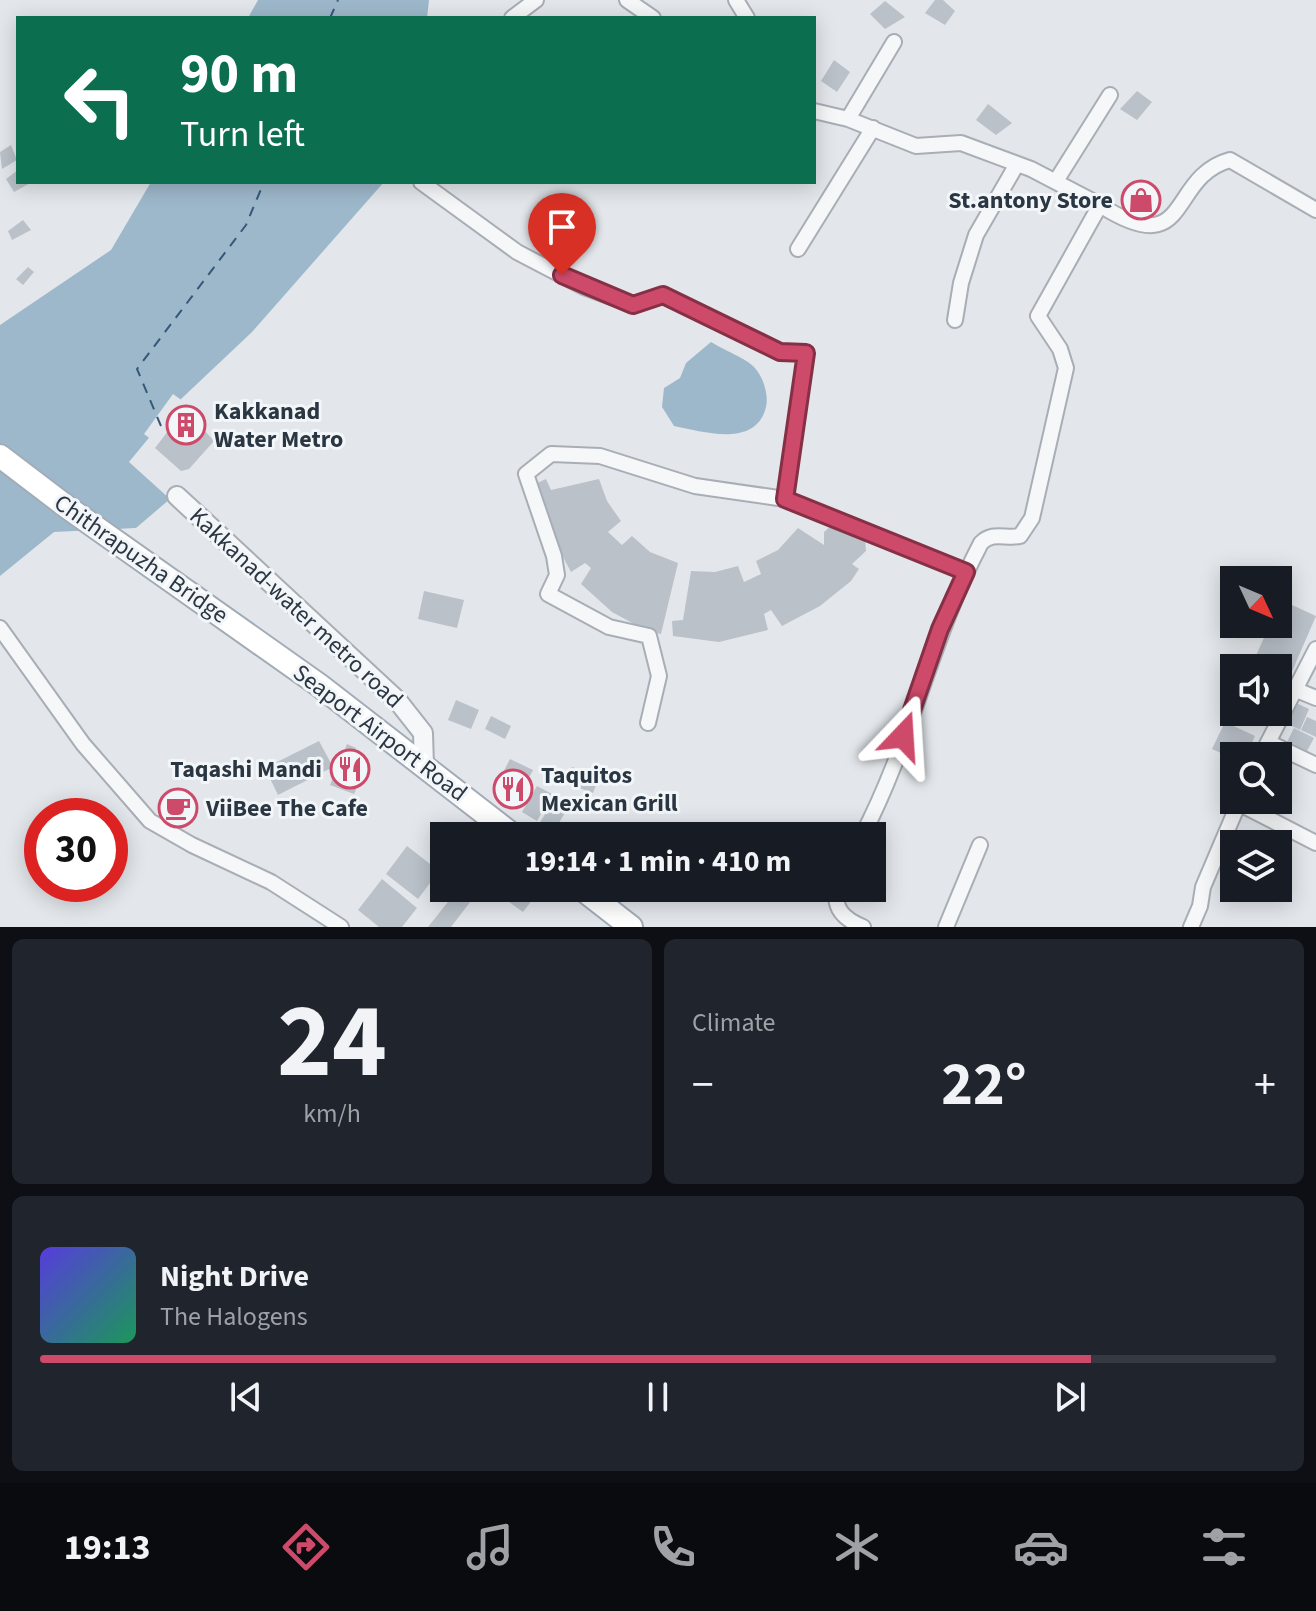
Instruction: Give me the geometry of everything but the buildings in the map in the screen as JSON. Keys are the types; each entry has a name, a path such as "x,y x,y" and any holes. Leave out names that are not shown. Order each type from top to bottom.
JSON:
{"main road":[{"name":"Chithrapuzha Bridge","path":"0,456 284,660"},
{"name":"Seaport Airport Road","path":"284,660 496,822"},
{"path":"599,902 631,927"}],"street":[{"path":"515,16 536,0"},
{"path":"627,0 650,16"},
{"path":"848,119 894,42"},
{"path":"1056,181 1110,95"},
{"path":"816,111 848,119 916,146 961,143 1056,181 1152,228 1161,225 1197,183 1219,163 1230,160 1316,210"},
{"path":"798,249 873,128"},
{"path":"955,320 961,283 976,235 1017,164"},
{"path":"424,184 517,252 584,287 633,305 663,295 780,352 806,353 785,499"},
{"path":"868,822 887,779 940,629 966,572 987,537 1020,536 1032,518 1066,368 1060,349 1038,316 1100,205"},
{"path":"648,723 659,676 649,636 609,627 548,594 557,575 554,556 526,474 551,454 600,456 695,486 785,499 966,572"},
{"name":"Kakkanad-water metro road","path":"177,496 397,700 423,733 424,766"},
{"path":"0,628 83,744 150,821 192,845 271,882 341,927"},
{"path":"1268,742 1316,649"},
{"path":"1294,689 1316,698"},
{"path":"1292,754 1316,765"},
{"path":"1191,927 1200,906 1203,887 1234,814"},
{"path":"1262,814 1316,843"},
{"path":"946,927 980,845"},
{"path":"836,902 843,916 863,927"}],"water":[{"path":"258,0 429,0 427,16 249,16"},
{"path":"150,184 382,184 252,332 180,400 129,462 170,499 136,528 54,532 0,576 0,325 111,250"},
{"path":"711,342 751,364 764,386 767,402 760,420 740,433 714,433 674,426 662,407 664,388 680,378 686,363"}],"pier":[{"path":"173,394 184,402 152,440 144,434"}],"ferry route":[{"path":"331,16 338,0"},
{"path":"161,426 137,369 246,225 263,184"}],"place":[{"name":"St.antony Store","path":"1141,200"},
{"name":"Kakkanad Water Metro","path":"186,425"},
{"name":"Taqashi Mandi","path":"350,769"},
{"name":"Taquitos Mexican Grill","path":"513,789"},
{"name":"ViiBee The Cafe","path":"178,808"}],"route":[{"path":"562,275 584,287 633,305 663,295 780,352 806,353 785,499 966,572 940,629 903,736"}]}
